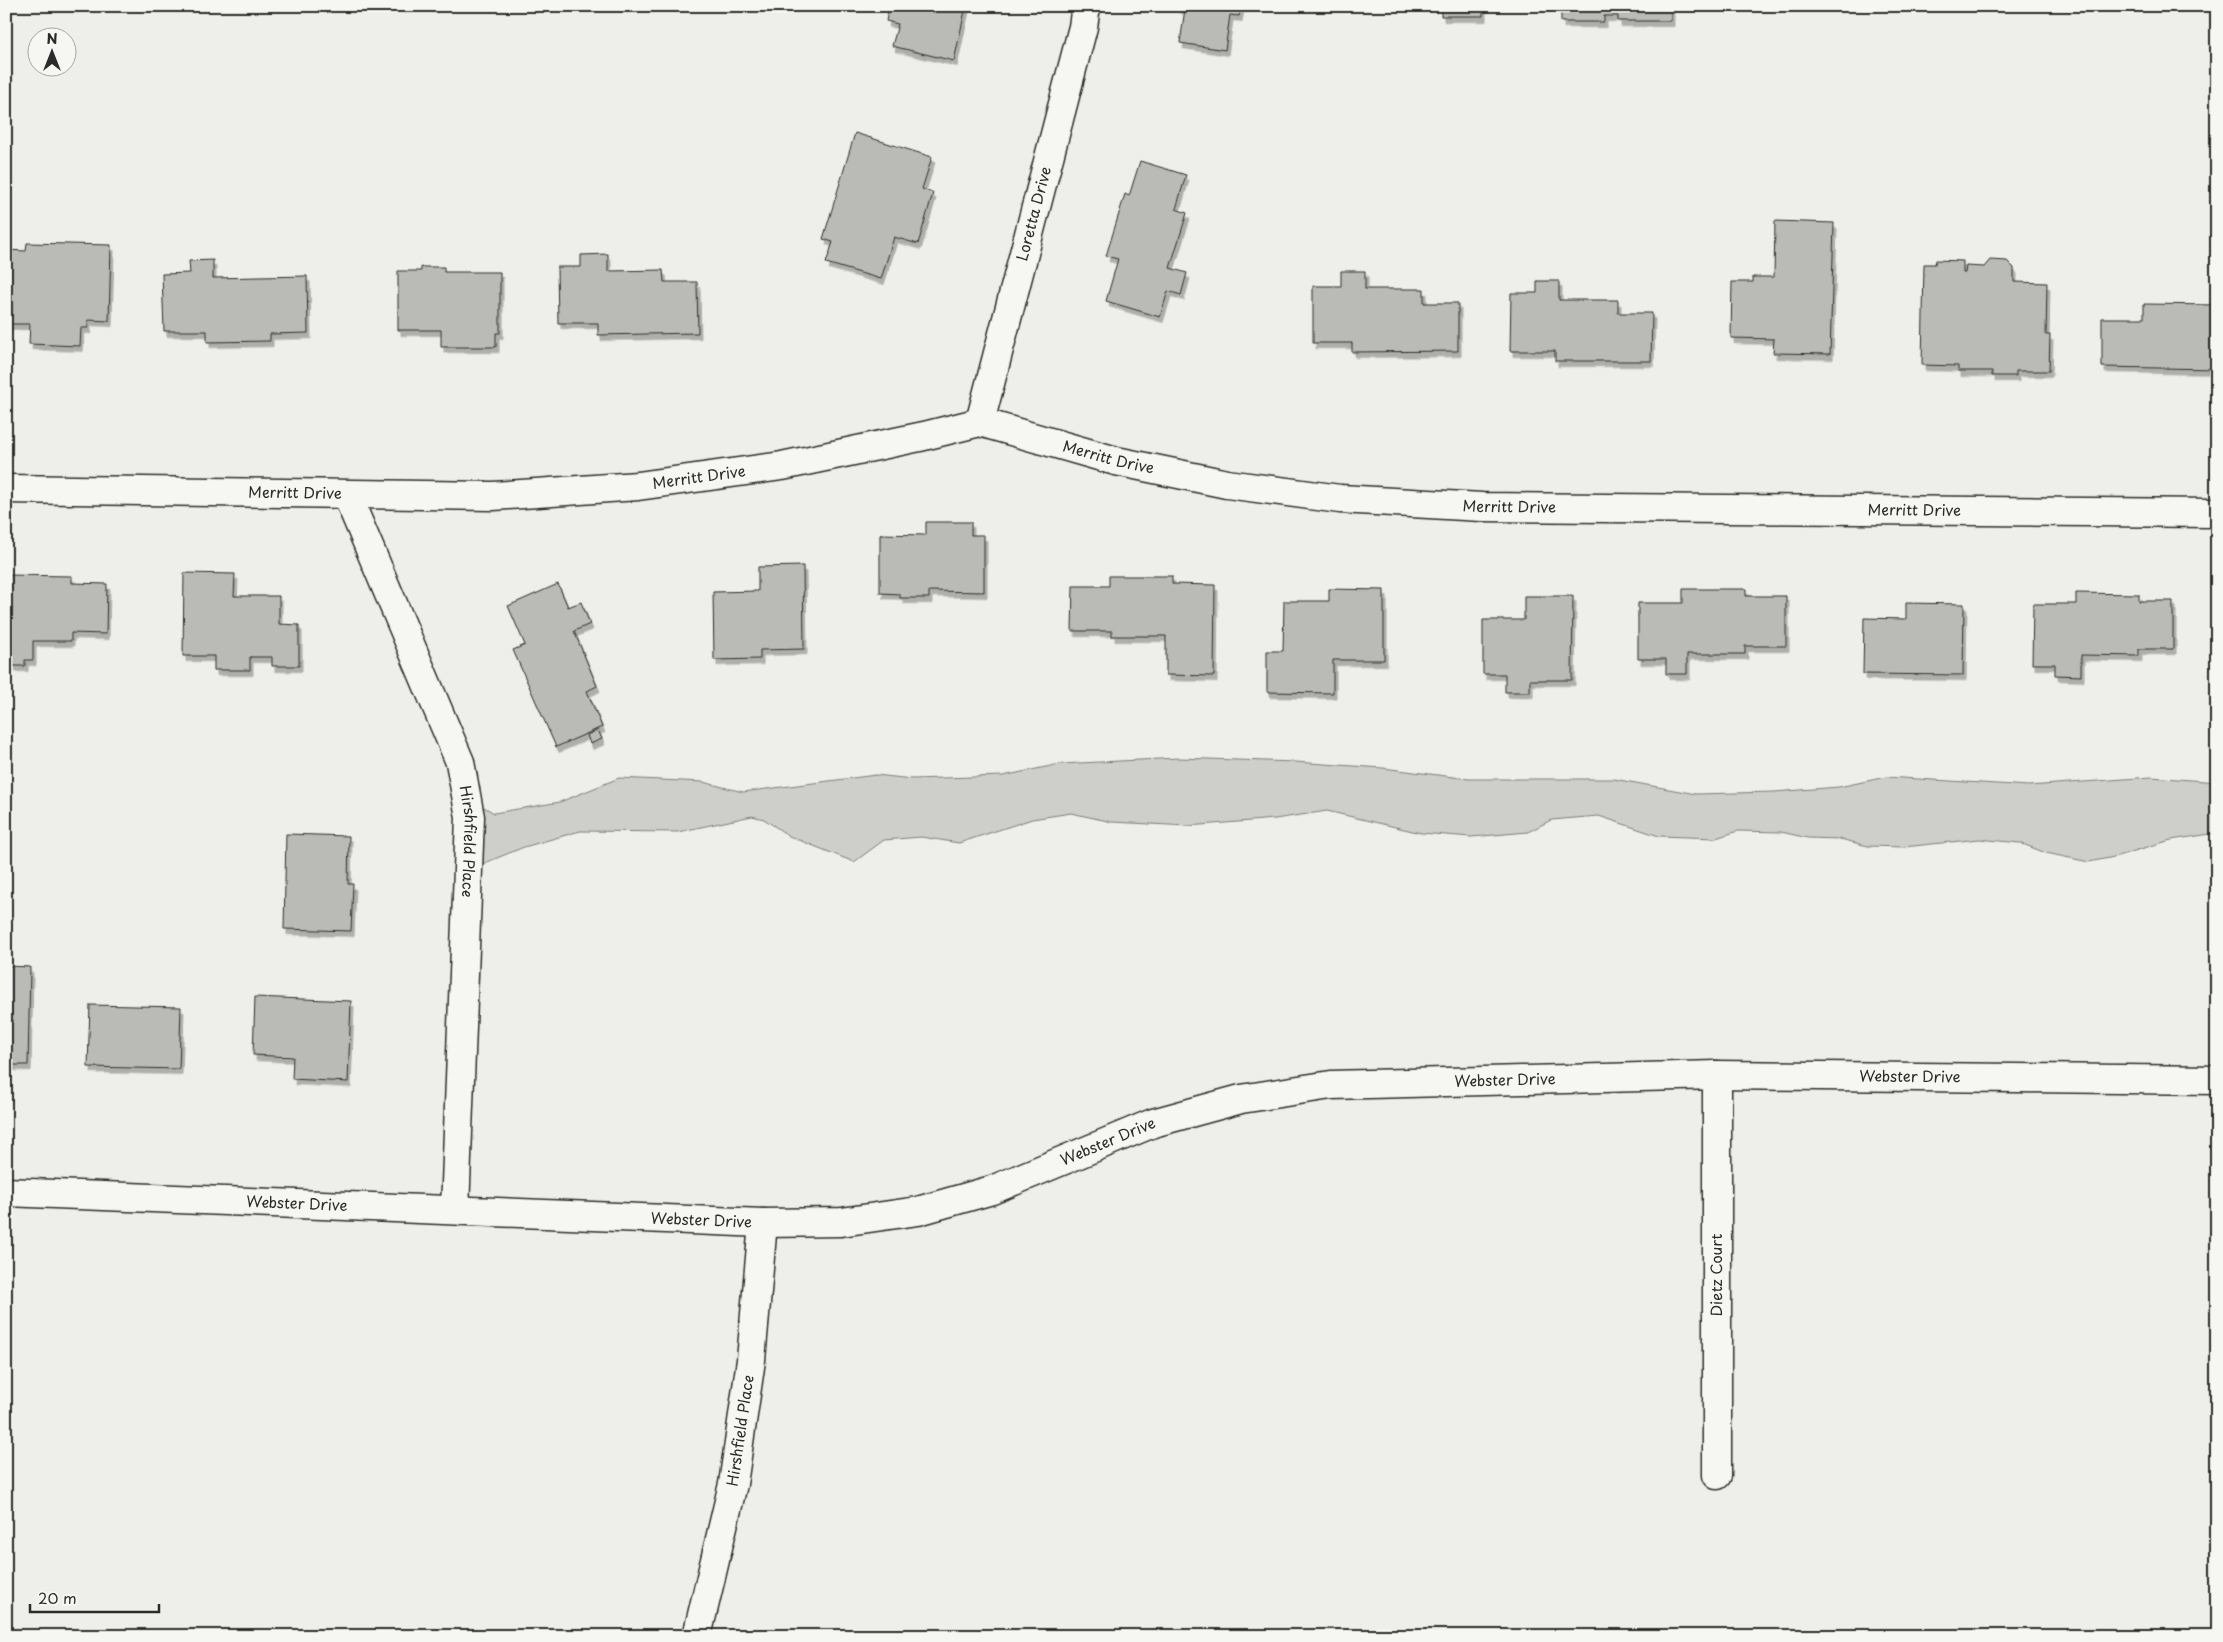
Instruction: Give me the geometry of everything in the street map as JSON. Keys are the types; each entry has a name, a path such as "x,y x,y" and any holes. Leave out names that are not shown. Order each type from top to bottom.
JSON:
{"street":[{"name":"Loretta Drive","path":"980,422 1083,27 1086,6"},
{"name":"Merritt Drive","path":"6,489 493,496 638,486 782,466 924,436 980,422 1116,461 1228,484 1340,499 1482,507 2217,513"},
{"name":"Hirshfield Place","path":"347,495 460,762 470,816 455,1210"},
{"name":"Webster Drive","path":"6,1192 763,1223 841,1222 918,1211 992,1190 1153,1123 1241,1099 1331,1085 1717,1075 2217,1080"},
{"name":"Dietz Court","path":"1717,1075 1717,1475"},
{"name":"Hirshfield Place","path":"697,1636 733,1484 751,1360 763,1223"}],"shaded area":[{"path":"1179,758 1295,762 1383,768 1469,779 1614,779 1696,794 1774,792 1839,787 1886,777 2029,786 2151,777 2217,782 2217,833 2171,840 2114,857 2089,862 2046,853 2020,843 1979,839 1904,847 1868,846 1840,839 1808,838 1781,832 1738,831 1716,838 1659,836 1599,816 1551,820 1528,832 1471,837 1421,833 1327,811 1275,819 1188,826 1112,822 1071,813 1032,819 959,843 921,837 884,840 854,862 789,836 764,819 752,816 678,832 580,831 524,847 475,867 466,796 494,813 560,802 619,778 703,782 743,792 876,775 912,779 1003,776 1060,764"}],"building":[{"path":"889,6 966,6 954,61 892,46 898,24 886,21"},
{"path":"1178,6 1241,6 1239,16 1230,15 1225,50 1180,43 1185,9 1178,8"},
{"path":"1441,6 1483,6 1483,16 1441,16"},
{"path":"1561,6 1671,6 1671,21 1618,21 1618,16 1604,16 1604,22 1561,22"},
{"path":"855,133 932,157 922,189 933,193 918,244 894,237 881,279 826,263 833,242 823,239"},
{"path":"1140,161 1186,175 1176,209 1187,213 1170,268 1187,273 1181,295 1168,291 1160,317 1106,301 1118,259 1106,256 1125,194 1129,196"},
{"path":"1775,221 1834,223 1830,354 1773,353 1774,339 1731,338 1732,282 1753,282 1753,277 1774,277"},
{"path":"27,243 111,245 109,321 88,320 88,328 81,328 80,346 29,344 30,324 6,324 6,250 26,251"},
{"path":"608,254 608,271 663,270 664,282 697,282 698,333 598,335 598,323 558,323 557,267 581,267 581,255"},
{"path":"213,260 213,278 307,276 308,333 270,334 270,341 207,342 207,331 164,331 162,274 190,273 189,261"},
{"path":"1936,260 1963,261 1963,273 1965,273 1966,266 1984,267 1990,260 2007,261 2014,268 2014,282 2047,283 2046,335 2050,335 2049,371 2016,371 2016,376 1992,376 1992,371 1958,371 1958,366 1922,365 1924,264 1935,264"},
{"path":"421,267 444,267 444,272 500,272 500,333 496,333 496,347 441,347 441,330 398,330 398,271 421,271"},
{"path":"1341,271 1365,271 1365,289 1424,289 1424,303 1458,303 1458,351 1352,352 1352,343 1313,343 1313,286 1341,286"},
{"path":"1537,281 1559,281 1559,300 1618,300 1618,313 1652,313 1651,361 1555,361 1555,351 1510,351 1511,293 1537,293"},
{"path":"2144,304 2217,305 2217,369 2102,367 2102,318 2144,318"},
{"path":"926,522 971,522 971,535 984,535 984,592 929,591 929,598 900,598 900,594 880,593 880,534 926,535"},
{"path":"803,566 804,649 760,650 760,659 714,660 713,592 758,591 758,567"},
{"path":"184,573 235,574 234,596 279,596 279,624 299,625 299,666 272,666 272,657 250,657 250,670 214,670 214,656 183,656"},
{"path":"6,575 72,576 72,583 107,584 106,634 71,633 71,641 33,641 33,660 25,660 25,666 12,666 12,659 6,659"},
{"path":"1109,576 1172,576 1172,584 1215,585 1214,676 1166,675 1166,636 1112,636 1112,631 1072,631 1073,586 1109,586"},
{"path":"558,584 568,607 581,602 590,624 574,631 597,686 587,691 602,727 556,747 513,650 525,645 508,606"},
{"path":"1329,589 1384,590 1384,660 1333,660 1333,693 1267,692 1267,651 1283,651 1284,601 1329,601"},
{"path":"1683,589 1746,589 1746,596 1786,596 1786,646 1745,646 1745,654 1687,654 1687,674 1666,674 1666,659 1638,659 1638,603 1683,603"},
{"path":"2076,593 2139,594 2139,601 2173,601 2173,649 2139,649 2139,656 2081,655 2081,676 2055,675 2055,664 2032,664 2033,604 2076,604"},
{"path":"1524,596 1573,596 1572,680 1530,680 1530,692 1505,692 1505,674 1483,674 1483,620 1524,620"},
{"path":"1906,603 1964,604 1963,675 1863,674 1864,618 1906,619"},
{"path":"598,730 602,739 590,744 587,735"},
{"path":"286,834 349,836 348,884 353,884 351,931 284,929"},
{"path":"6,966 30,967 28,1065 6,1065"},
{"path":"255,997 351,1001 348,1082 292,1079 293,1057 253,1055"},
{"path":"90,1005 181,1007 179,1069 88,1067"}]}
